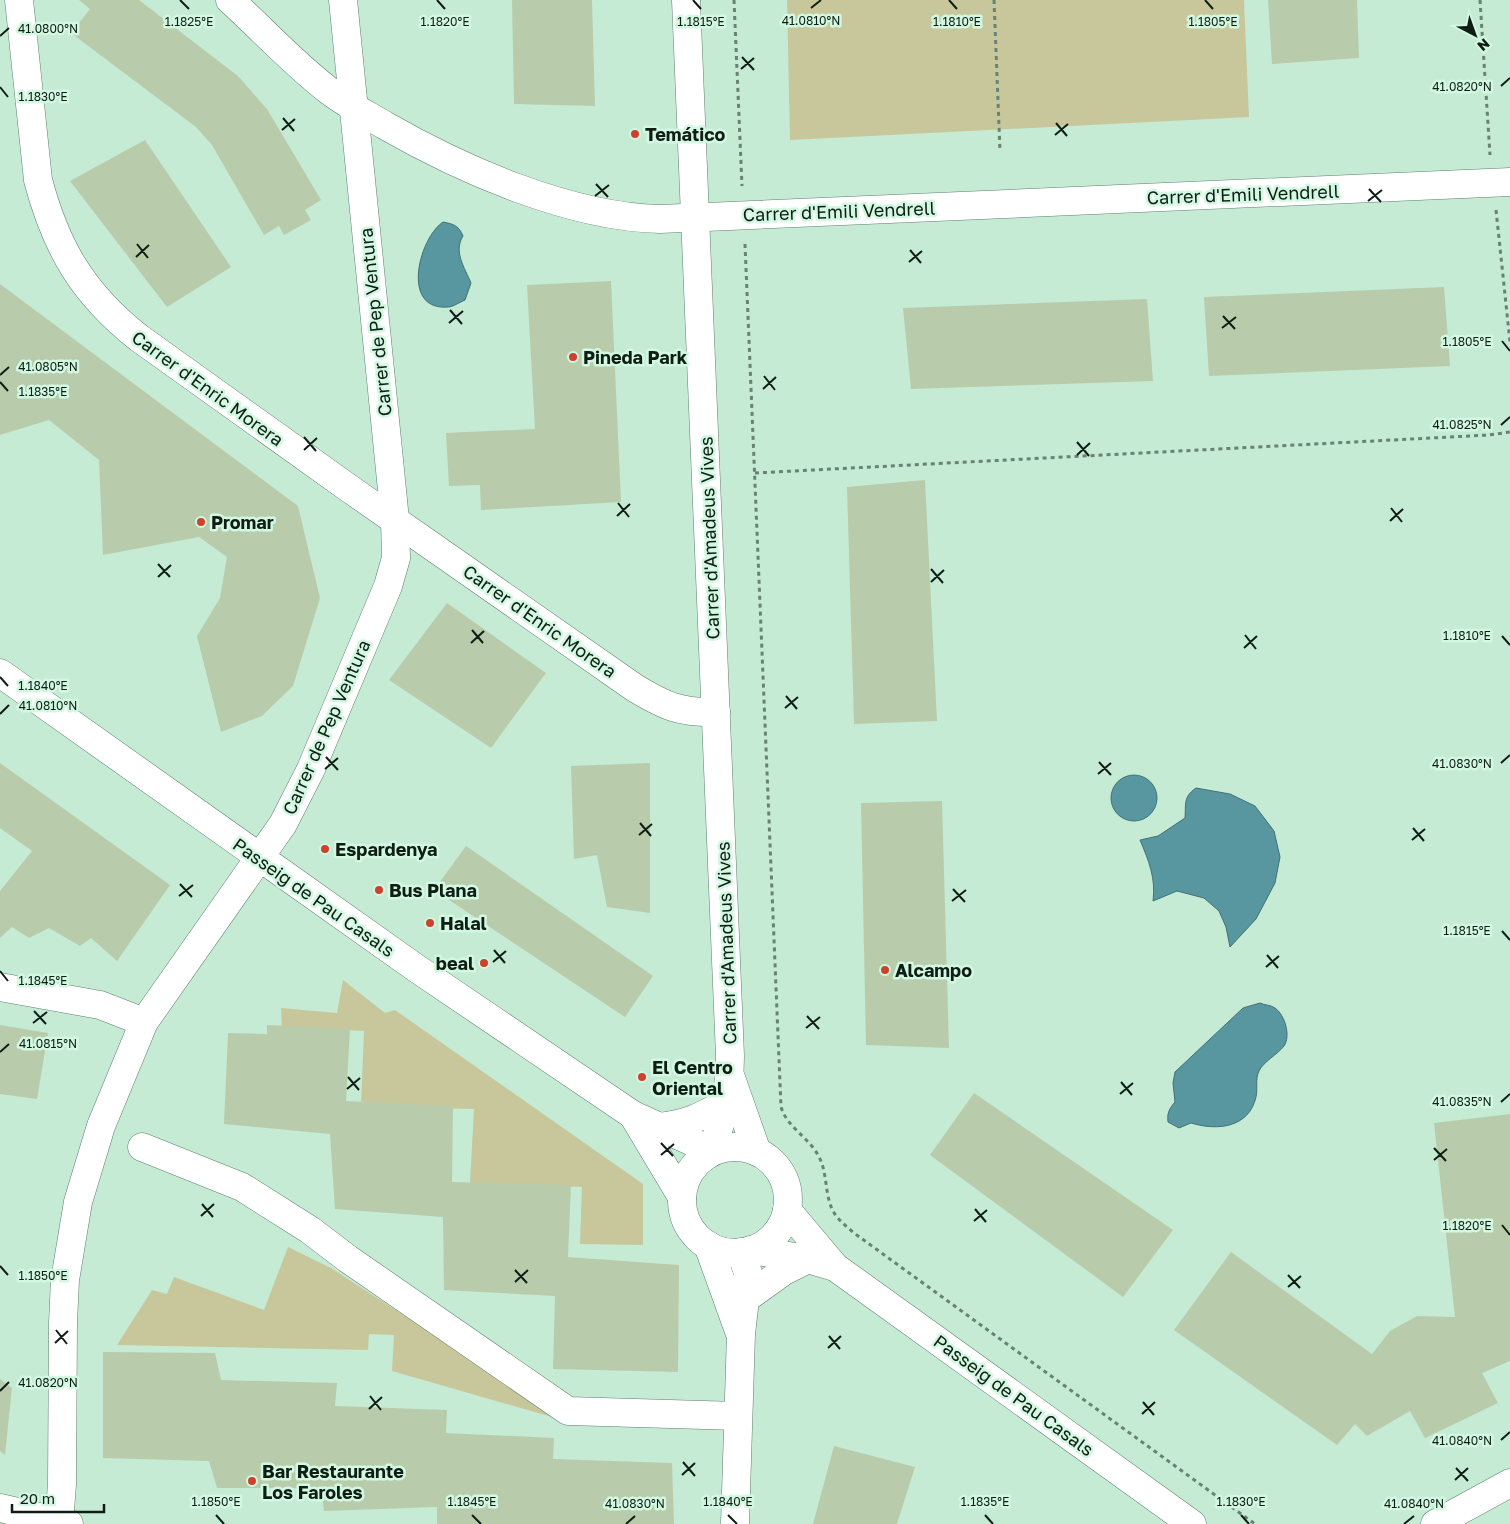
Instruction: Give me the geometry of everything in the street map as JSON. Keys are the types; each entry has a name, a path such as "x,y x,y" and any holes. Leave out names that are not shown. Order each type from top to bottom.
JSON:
{"street":[{"name":"Carrer d'Enric Morera","path":"19,0 38,180 55,234 79,276 110,314 138,338 635,688 654,699 680,710 716,712"},
{"name":"Carrer d'Emili Vendrell","path":"230,0 305,71 329,90 353,107 407,138 452,161 490,177 575,205 626,216 660,219 1510,182"},
{"name":"Carrer de Pep Ventura","path":"63,1523 63,1323 65,1280 78,1202 101,1126 144,1022 283,824 307,777 388,586 396,558 395,520 343,0"},
{"name":"Carrer d'Amadeus Vives","path":"686,0 716,712 728,1090 710,1153"},
{"name":"Passeig de Pau Casals","path":"0,673 416,968 633,1115 695,1143 710,1153"},
{"path":"0,988 100,1005 144,1022"},
{"name":"Carrer d'Amadeus Vives","path":"728,1090 757,1152"},
{"path":"660,1127 695,1120 728,1090"},
{"name":"Passeig de Pau Casals","path":"633,1115 682,1197"},
{"path":"142,1147 242,1187 310,1230 348,1259 568,1411 738,1416"},
{"path":"727,1147 742,1147 757,1152 772,1161 782,1175 788,1192 787,1210 782,1223 774,1235 763,1244 746,1251 724,1251 708,1245 696,1236 688,1225 683,1211 682,1197 686,1180 694,1166 710,1153 727,1147"},
{"name":"Passeig de Pau Casals","path":"787,1210 835,1267 1192,1524"},
{"path":"708,1245 741,1334"},
{"name":"Passeig de Pau Casals","path":"746,1251 808,1259 835,1267"},
{"path":"735,1524 741,1334 748,1273 746,1251"},
{"path":"745,1299 784,1271 808,1259"},
{"path":"1435,1524 1510,1483"},
{"path":"0,1508 63,1523"}],"path":[{"path":"734,0 781,1107 783,1114 812,1145 818,1155 823,1165 828,1199 832,1209 837,1218 854,1233 1255,1524"},
{"path":"994,0 1000,151"},
{"path":"755,473 1510,432"}],"green space":[{"path":"787,0 1244,0 1249,117 790,140"},
{"path":"343,980 385,1013 395,1010 643,1184 643,1245 580,1244 582,1187 470,1183 474,1109 361,1106 364,1031 282,1027 281,1008 337,1013"},
{"path":"288,1247 331,1268 566,1421 392,1371 394,1335 369,1334 368,1350 117,1345 152,1290 167,1294 174,1277 264,1310"}],"water":[{"path":"443,222 456,226 463,236 459,248 460,254 471,283 465,300 448,307 433,305 424,298 419,286 418,272 421,257 427,243 434,230"},
{"path":"1134,775 1147,779 1153,785 1157,798 1153,811 1147,817 1134,821 1121,817 1115,811 1111,798 1115,785 1121,779"},
{"path":"1196,788 1230,794 1255,806 1274,831 1280,857 1275,883 1256,919 1230,947 1226,927 1219,911 1204,898 1177,891 1153,901 1154,885 1151,870 1140,840 1158,836 1185,818 1187,798"},
{"path":"1260,1003 1279,1011 1286,1026 1287,1037 1284,1046 1259,1071 1256,1097 1247,1115 1231,1125 1211,1127 1191,1123 1179,1128 1168,1122 1169,1111 1175,1102 1173,1083 1175,1072 1243,1008"}],"building":[{"path":"79,0 139,0 238,76 267,109 321,200 305,210 311,220 284,235 279,226 264,235 212,145 196,127 71,33 90,9"},
{"path":"512,0 592,0 595,106 514,104"},
{"path":"1268,0 1357,0 1359,58 1272,64"},
{"path":"145,140 231,267 167,307 70,181"},
{"name":"Pineda Park","path":"611,281 621,502 481,510 480,485 449,486 446,433 535,429 527,285"},
{"name":"Promar","path":"0,284 298,506 320,598 293,686 262,716 221,732 197,636 220,598 227,557 199,537 103,555 99,460 49,420 0,435"},
{"path":"1444,287 1450,366 1209,376 1204,297"},
{"path":"1147,299 1153,381 911,389 903,308"},
{"path":"925,480 937,721 854,724 847,487"},
{"path":"447,603 546,673 491,748 389,680"},
{"path":"0,763 170,885 117,961 91,938 80,946 49,928 29,938 12,927 0,938 0,891 32,851 0,828"},
{"path":"650,763 650,913 607,907 597,855 574,859 571,766"},
{"path":"942,801 949,1048 866,1045 861,803"},
{"path":"466,846 653,976 625,1017 434,890"},
{"path":"0,1025 48,1033 37,1099 0,1094"},
{"path":"267,1025 350,1029 346,1101 453,1106 452,1182 571,1185 568,1257 679,1265 678,1372 553,1369 555,1296 444,1290 443,1217 335,1209 330,1134 224,1124 228,1033 267,1034"},
{"path":"974,1093 1173,1230 1123,1297 930,1155"},
{"path":"1510,1114 1510,1361 1482,1373 1498,1403 1425,1438 1410,1411 1367,1436 1355,1424 1337,1445 1174,1330 1231,1252 1372,1354 1390,1331 1417,1316 1455,1317 1434,1123"},
{"path":"103,1352 215,1353 221,1380 337,1383 335,1406 447,1410 446,1433 554,1438 553,1459 672,1463 674,1524 437,1524 437,1507 324,1511 321,1488 217,1488 209,1461 103,1458"},
{"path":"0,1379 12,1388 5,1455 0,1451"},
{"path":"834,1446 915,1467 897,1524 813,1524"}],"place":[{"name":"Temático","path":"635,134"},
{"name":"Pineda Park","path":"573,357"},
{"name":"Promar","path":"201,522"},
{"name":"Espardenya","path":"325,849"},
{"name":"Bus Plana","path":"379,890"},
{"name":"Halal","path":"430,923"},
{"name":"beal","path":"484,963"},
{"name":"Alcampo","path":"885,970"},
{"name":"El Centro Oriental","path":"642,1077"},
{"name":"Bar Restaurante Los Faroles","path":"252,1481"}]}
